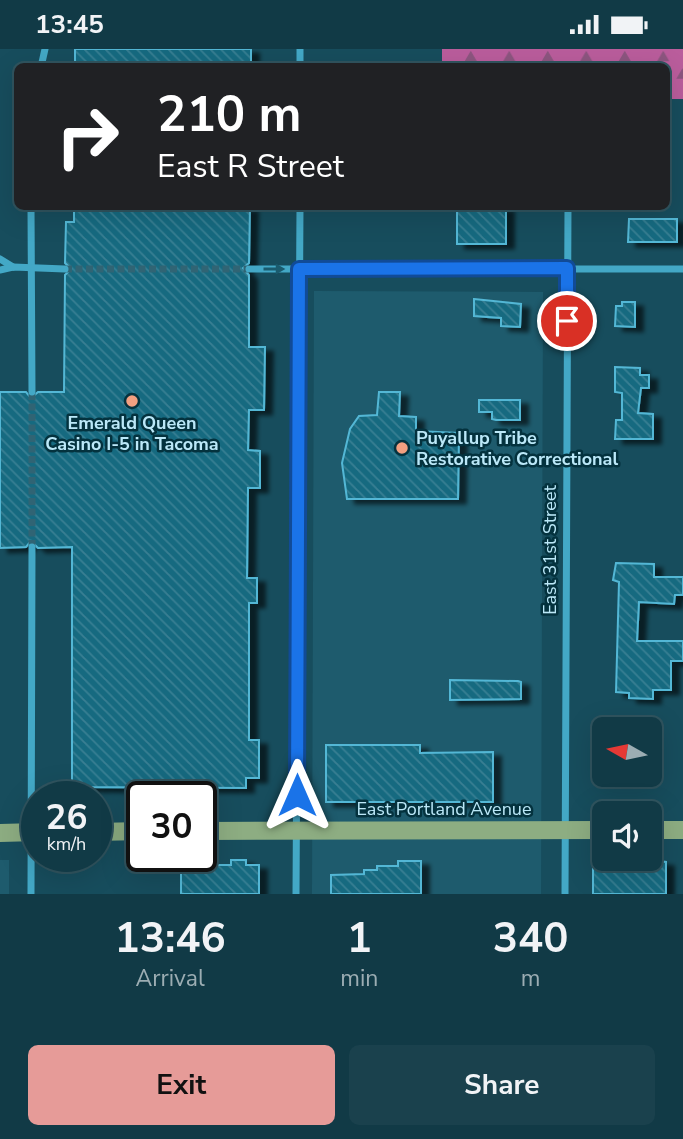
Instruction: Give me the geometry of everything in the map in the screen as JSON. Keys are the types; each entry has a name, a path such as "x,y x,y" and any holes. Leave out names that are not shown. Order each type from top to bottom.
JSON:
{"main road":[{"name":"East Portland Avenue","path":"217,831 592,829"},
{"path":"662,830 683,830"},
{"path":"0,833 21,832"}],"street":[{"path":"31,210 32,392"},
{"path":"296,894 300,210"},
{"name":"East 31st Street","path":"565,894 568,210"},
{"path":"0,259 13,267"},
{"path":"0,270 13,267 65,268"},
{"path":"249,269 683,269"},
{"path":"32,547 34,781"},
{"path":"31,894 32,872"}],"shaded area":[{"path":"314,291 543,292 541,894 312,894"},
{"path":"0,860 9,860 9,894 0,894"}],"green space":[{"path":"442,49 683,49 683,99 670,99 670,63 442,63"}],"building":[{"path":"75,49 251,49 251,63 75,63"},
{"name":"Emerald Queen Casino I-5 in Tacoma","path":"74,210 250,210 249,263 243,268 249,275 249,347 265,347 264,410 249,410 248,450 260,451 260,488 248,488 247,578 257,578 257,603 249,603 249,740 259,740 259,778 246,778 246,788 217,788 217,781 126,781 126,787 112,787 112,781 72,781 72,547 38,548 31,541 26,547 0,548 0,392 26,392 31,398 38,392 64,392 65,275 71,269 65,263 66,222 74,222"},
{"path":"457,210 506,210 506,244 457,244"},
{"path":"629,219 677,219 677,242 628,242"},
{"path":"474,299 521,304 520,327 501,326 501,318 474,316"},
{"path":"622,302 635,302 635,327 615,326 616,306 622,306"},
{"path":"615,367 640,368 640,375 649,375 649,388 641,388 638,413 653,414 653,439 615,439 616,420 622,420 622,393 615,392"},
{"name":"Puyallup Tribe Restorative Correctional","path":"379,392 400,392 399,416 416,417 416,431 459,433 458,499 347,499 342,463 350,429 359,416 377,415"},
{"path":"479,400 520,400 520,420 492,419 492,412 479,412"},
{"path":"616,563 654,564 654,577 683,577 683,595 675,595 674,604 639,602 637,641 683,641 683,661 671,661 671,690 653,690 653,699 629,698 629,693 616,692 619,582 613,580"},
{"path":"450,680 518,681 521,682 521,699 450,700"},
{"path":"326,745 420,745 420,753 493,752 493,802 326,802"},
{"path":"231,860 246,860 246,865 259,865 259,894 181,894 181,872 217,872 217,865 231,865"},
{"path":"398,861 421,861 421,894 331,894 331,875 364,874 364,870 377,870 377,866 398,866"},
{"path":"662,862 666,862 666,894 593,894 593,871 662,871"}],"tunnel":[{"path":"65,269 249,269"},
{"path":"32,392 32,547"}],"place":[{"name":"Emerald Queen Casino I-5 in Tacoma","path":"132,401"},
{"name":"Puyallup Tribe Restorative Correctional","path":"402,448"}],"route":[{"path":"297,795 299,269 567,268 567,321"}]}
